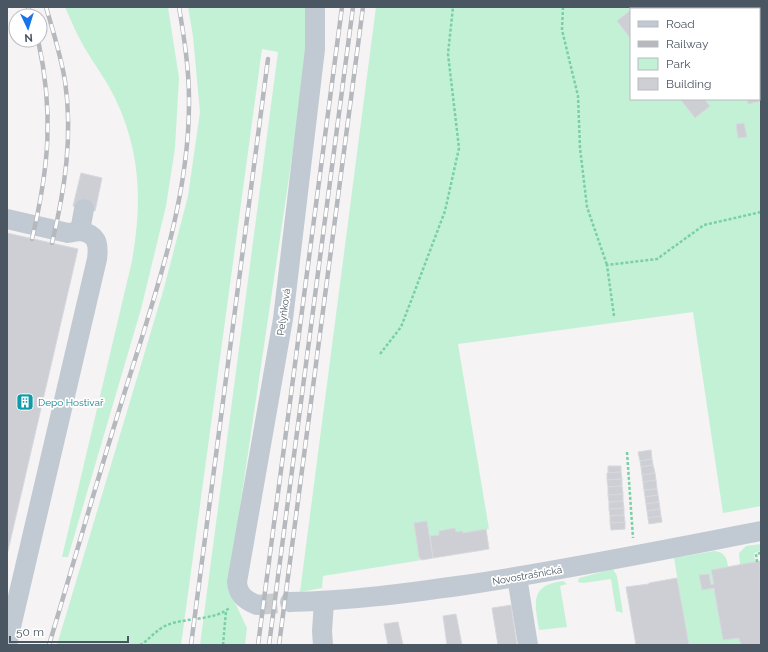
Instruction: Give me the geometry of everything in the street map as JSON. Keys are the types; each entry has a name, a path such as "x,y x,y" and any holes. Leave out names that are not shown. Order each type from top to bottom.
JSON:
{"street":[{"name":"Pelyňková","path":"249,600 238,589 237,582 283,319 315,50 315,7"},
{"path":"80,231 84,209"},
{"path":"7,219 68,233 80,231 88,232 93,236 98,250 97,260 7,644"},
{"name":"Novostrašnická","path":"290,602 324,602 431,590 517,577 761,531"},
{"path":"517,577 528,645"},
{"path":"323,645 322,631 324,602"}],"path":[{"path":"380,354 401,328 445,211 459,148 448,54 453,7"},
{"path":"562,7 562,30 578,96 580,148 587,207 607,265 614,316"},
{"path":"607,265 657,258 704,225 761,212"},
{"path":"627,452 634,555"},
{"path":"757,562 756,554 761,553"},
{"path":"140,645 166,626 194,618 218,616 226,610 223,645"}],"green space":[{"path":"65,7 168,7 179,78 175,148 166,206 141,309 68,557 62,557 132,261 138,199 135,159 124,120 116,100 105,79 80,40"},
{"path":"188,7 305,7 306,13 306,63 228,588 247,628 245,645 200,645 278,52 262,49 181,645 57,645 164,288 188,196 200,112 193,36"},
{"path":"376,7 663,7 630,8 630,100 681,100 695,118 710,106 705,100 747,100 748,104 761,101 761,506 723,513 693,312 458,344 489,529 463,533 462,531 456,532 455,528 439,531 439,535 430,536 427,521 414,523 419,557 422,560 323,576 322,588 300,592","holes":["744,123 747,137 739,138 736,124"]},
{"path":"761,7 761,10 760,8 687,8"},
{"path":"761,544 761,551 754,553 755,562 740,565 739,553 746,546"},
{"path":"714,551 723,554 727,560 728,567 711,570 714,584 711,585 709,574 700,575 702,590 714,588 723,640 739,638 741,645 689,645 674,558"},
{"path":"613,569 617,576 623,613 616,611 611,579 583,583 578,582 579,578"},
{"path":"563,581 567,584 560,586 567,627 539,630 536,604 539,591 552,583"}],"building":[{"path":"760,10 761,10 760,34"},
{"path":"630,11 630,38 617,21"},
{"path":"761,81 761,101 748,104 747,100 760,100"},
{"path":"681,100 705,100 710,106 695,118"},
{"path":"744,123 747,137 738,138 736,124"},
{"path":"81,173 102,178 95,211 73,206"},
{"name":"Depo Hostivař","path":"7,233 78,249 7,555"},
{"path":"651,450 652,459 640,461 638,452"},
{"path":"652,459 653,465 641,467 640,461"},
{"path":"653,465 655,473 642,475 641,467"},
{"path":"608,466 621,466 621,472 608,473"},
{"path":"621,472 622,479 607,480 607,473"},
{"path":"655,473 656,480 643,482 642,475"},
{"path":"622,479 622,486 608,487 607,480"},
{"path":"656,480 657,489 644,490 643,482"},
{"path":"622,486 623,494 608,495 608,487"},
{"path":"657,489 658,495 645,497 644,490"},
{"path":"623,494 623,501 609,502 608,495"},
{"path":"658,495 659,502 646,504 645,497"},
{"path":"623,501 624,508 609,509 609,502"},
{"path":"659,502 660,509 647,511 646,504"},
{"path":"624,508 624,515 610,516 609,509"},
{"path":"660,509 661,516 648,518 647,511"},
{"path":"624,515 625,522 610,523 610,516"},
{"path":"661,516 662,522 649,524 648,518"},
{"path":"427,521 433,558 422,560 419,557 414,523"},
{"path":"625,522 625,529 611,530 610,523"},
{"path":"455,528 456,532 462,531 463,533 486,529 489,549 433,558 430,536 439,535 439,531"},
{"path":"760,561 761,645 741,645 739,638 723,640 714,588 702,590 699,575 709,574 711,585 714,584 711,570"},
{"path":"677,578 689,645 636,645 626,587"},
{"path":"511,605 517,645 498,645 492,608"},
{"path":"456,614 462,645 447,645 443,616"},
{"path":"398,622 403,645 388,645 384,624"}],"tunnel":[{"path":"257,605 290,602"}],"railway":[{"path":"46,7 57,44 65,81 68,122 68,142 64,183 52,243"},
{"path":"49,645 156,292 176,215 188,138 189,99 187,64 179,7"},
{"path":"258,645 342,7"},
{"path":"269,645 353,7"},
{"path":"279,645 363,7"},
{"path":"32,239 46,163 48,116 43,66 40,48"},
{"path":"191,645 268,59"}],"place":[{"name":"Depo Hostivař","path":"25,402"}]}
